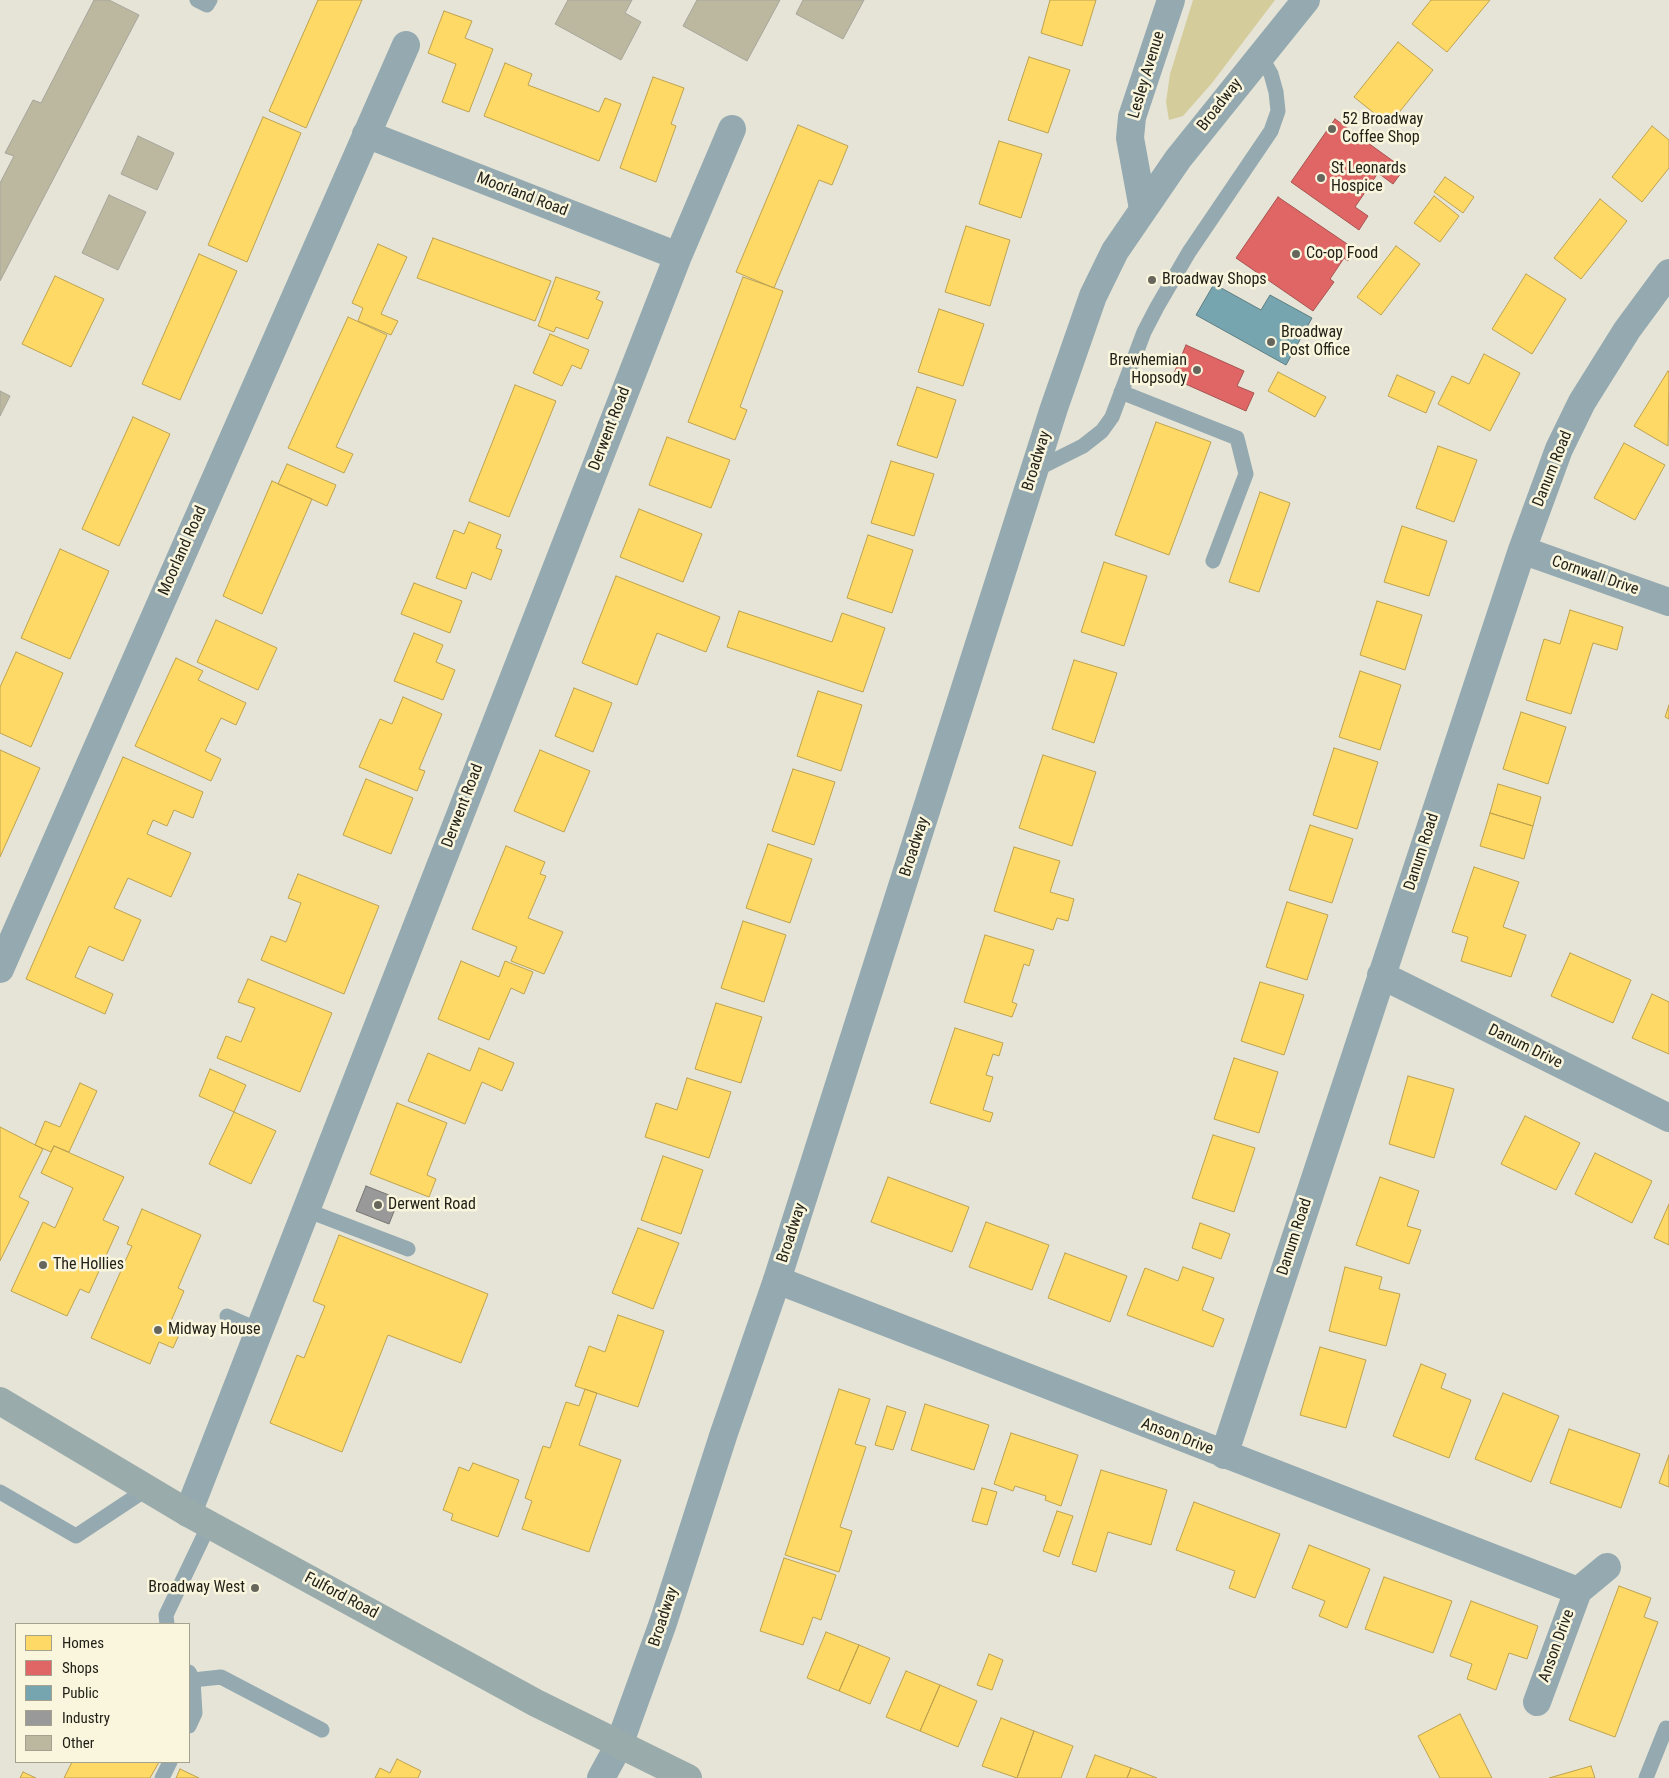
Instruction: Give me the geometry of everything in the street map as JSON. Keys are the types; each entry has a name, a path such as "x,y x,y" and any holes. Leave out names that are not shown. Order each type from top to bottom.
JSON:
{"main road":[{"name":"Fulford Road","path":"0,1401 198,1519 530,1699 688,1778"}],"street":[{"name":"Lesley Avenue","path":"1144,209 1130,138 1132,117 1171,0"},
{"name":"Broadway","path":"619,1745 663,1623 718,1450 777,1280 1078,335 1093,296 1115,251 1178,159 1306,0"},
{"name":"Moorland Road","path":"0,968 406,45"},
{"name":"Derwent Road","path":"198,1519 259,1330 678,256 732,129"},
{"name":"Moorland Road","path":"366,134 678,256"},
{"name":"Danum Road","path":"1224,1455 1522,550 1559,448 1582,402 1627,330 1669,273"},
{"name":"Cornwall Drive","path":"1522,550 1669,602"},
{"name":"Danum Drive","path":"1381,975 1669,1118"},
{"name":"Anson Drive","path":"777,1280 1578,1591"},
{"name":"Anson Drive","path":"1537,1702 1578,1591 1607,1567"},
{"path":"601,1778 619,1745"}],"lane":[{"path":"197,0 207,5 210,0"},
{"path":"1035,470 1084,446 1102,431 1112,417 1144,332 1172,280 1271,131 1278,111 1276,92 1271,74 1260,55"},
{"path":"1121,392 1237,438 1246,474 1212,561"},
{"path":"306,1210 408,1249"},
{"path":"227,1316 259,1330"},
{"path":"0,1492 76,1536 147,1489"},
{"path":"167,1623 166,1614 198,1519"},
{"path":"190,1724 195,1713 191,1676 221,1677 322,1730"},
{"path":"1646,1778 1666,1728"},
{"path":"162,1778 170,1763"}],"shaded area":[{"path":"1193,0 1275,0 1212,83 1183,116 1169,120 1166,102 1170,74"}],"building: Homes":[{"path":"318,0 362,0 306,128 269,111"},
{"path":"1050,0 1096,0 1082,46 1041,33"},
{"path":"1431,0 1490,0 1447,52 1412,24"},
{"path":"444,11 472,21 465,38 493,49 469,112 442,102 456,64 428,53"},
{"path":"1398,42 1433,70 1389,125 1354,97"},
{"path":"1029,57 1070,70 1048,133 1008,120"},
{"path":"505,63 532,74 528,85 599,112 605,98 621,104 599,161 484,116"},
{"path":"653,77 684,88 671,124 676,126 656,182 620,168"},
{"path":"263,117 301,133 247,262 208,245"},
{"path":"798,125 848,146 832,185 819,180 774,288 736,272"},
{"path":"1652,126 1669,140 1669,168 1642,202 1612,177"},
{"path":"999,141 1042,154 1021,218 979,204"},
{"path":"1445,177 1474,197 1463,213 1434,192"},
{"path":"1434,196 1459,216 1440,242 1414,223"},
{"path":"1600,199 1627,221 1581,279 1554,258"},
{"path":"966,226 1010,240 990,306 945,292"},
{"path":"433,238 551,281 535,321 417,278"},
{"path":"378,244 407,257 381,314 398,321 391,335 358,321 363,308 352,303"},
{"path":"1396,246 1420,264 1381,315 1357,297"},
{"path":"199,254 237,271 180,400 142,384"},
{"path":"1526,274 1566,299 1532,354 1492,329"},
{"path":"55,276 104,299 71,367 22,344"},
{"path":"556,277 600,292 596,299 603,302 588,339 556,327 554,332 538,326"},
{"path":"743,277 783,291 740,407 747,410 735,440 688,422"},
{"path":"939,309 984,324 963,386 918,372"},
{"path":"348,317 387,335 336,447 353,454 344,473 288,448"},
{"path":"550,334 589,350 581,369 572,365 562,386 533,373"},
{"path":"1484,354 1520,373 1490,431 1438,404 1452,376 1469,384"},
{"path":"1278,372 1326,397 1315,417 1268,391"},
{"path":"1669,372 1668,446 1634,426"},
{"path":"1397,375 1435,392 1426,413 1388,396"},
{"path":"515,385 556,401 509,517 469,501"},
{"path":"917,387 956,400 937,458 897,445"},
{"path":"133,417 170,434 119,546 82,529"},
{"path":"1156,422 1211,442 1169,555 1115,535"},
{"path":"667,437 730,460 711,508 649,485"},
{"path":"1624,443 1665,465 1635,520 1594,498"},
{"path":"1438,446 1477,460 1454,522 1416,508"},
{"path":"891,461 934,474 914,536 871,523"},
{"path":"287,464 336,485 327,506 278,484"},
{"path":"272,481 312,499 262,614 223,596"},
{"path":"1260,492 1290,503 1259,592 1229,582"},
{"path":"639,509 702,534 683,582 620,557"},
{"path":"469,522 501,535 496,548 502,550 491,580 472,572 466,589 436,578 454,530 464,534"},
{"path":"1402,526 1447,541 1429,596 1384,582"},
{"path":"868,535 913,550 892,613 847,598"},
{"path":"60,549 109,571 70,659 21,638"},
{"path":"1104,562 1147,576 1124,646 1081,632"},
{"path":"616,576 720,617 706,652 657,633 637,685 582,663"},
{"path":"414,583 462,601 450,633 401,614"},
{"path":"1377,601 1422,615 1405,670 1360,655"},
{"path":"1570,610 1623,627 1617,650 1593,643 1571,714 1526,700 1544,639 1560,644"},
{"path":"739,611 832,642 842,613 885,628 863,692 727,647"},
{"path":"216,620 277,648 258,690 197,662"},
{"path":"414,633 443,645 436,662 455,670 443,700 394,681"},
{"path":"16,652 63,673 31,747 0,733 0,687"},
{"path":"176,658 203,671 198,680 246,703 236,725 221,718 205,751 221,759 211,781 135,746"},
{"path":"1074,660 1117,673 1094,743 1052,729"},
{"path":"1360,671 1401,685 1380,750 1339,737"},
{"path":"574,688 612,703 593,752 555,736"},
{"path":"818,691 862,705 841,771 797,756"},
{"path":"403,697 442,714 419,769 425,771 417,791 359,767 380,719 392,724"},
{"path":"1669,705 1669,719 1665,717"},
{"path":"1521,712 1566,727 1548,784 1503,769"},
{"path":"1334,748 1378,762 1357,829 1313,815"},
{"path":"0,750 40,768 0,857"},
{"path":"540,750 590,771 564,832 514,811"},
{"path":"1043,755 1096,772 1072,846 1019,828"},
{"path":"123,757 203,792 193,818 174,810 167,826 153,820 147,834 191,853 171,897 128,878 114,908 141,920 123,961 89,946 75,977 113,994 105,1014 26,979"},
{"path":"793,769 835,782 814,845 772,831"},
{"path":"366,779 413,798 391,854 343,835"},
{"path":"1498,784 1541,797 1533,826 1490,813"},
{"path":"1490,813 1533,826 1524,859 1480,846"},
{"path":"1310,825 1353,839 1332,903 1289,890"},
{"path":"768,844 812,859 790,923 746,908"},
{"path":"506,846 545,862 540,874 546,876 528,918 563,932 544,974 511,961 517,947 472,929"},
{"path":"1014,847 1060,861 1050,892 1074,899 1068,921 1057,918 1053,930 994,911"},
{"path":"1474,867 1519,882 1503,927 1526,935 1511,977 1461,961 1468,937 1452,932"},
{"path":"298,874 379,906 344,994 261,960 271,936 286,942 301,903 288,898"},
{"path":"1287,902 1328,915 1307,980 1266,967"},
{"path":"743,921 786,935 764,1002 721,988"},
{"path":"985,935 1034,950 1029,966 1024,964 1012,1002 1017,1004 1012,1017 964,1002"},
{"path":"1570,953 1631,980 1613,1023 1551,996"},
{"path":"461,961 499,977 505,961 533,972 524,994 511,988 489,1040 438,1019"},
{"path":"248,979 332,1013 300,1092 217,1058 226,1036 241,1042 255,1008 238,1002"},
{"path":"1260,982 1304,995 1284,1055 1241,1041"},
{"path":"1652,994 1669,1002 1669,1054 1632,1038"},
{"path":"716,1003 762,1017 741,1083 695,1069"},
{"path":"955,1028 1003,1043 999,1056 993,1054 986,1075 993,1077 983,1110 993,1113 990,1122 930,1103"},
{"path":"479,1048 514,1063 502,1091 482,1082 465,1124 408,1101 428,1053 470,1071"},
{"path":"1234,1058 1278,1072 1259,1133 1214,1119"},
{"path":"210,1069 246,1085 234,1112 199,1096"},
{"path":"1408,1076 1454,1089 1434,1158 1389,1144"},
{"path":"687,1078 731,1092 709,1158 645,1137 656,1103 677,1110"},
{"path":"80,1083 97,1091 69,1152 54,1146 51,1152 35,1145 45,1121 60,1127"},
{"path":"397,1103 447,1123 427,1175 436,1179 429,1197 370,1174"},
{"path":"234,1112 276,1131 251,1184 209,1164"},
{"path":"1525,1116 1580,1143 1556,1190 1501,1164"},
{"path":"0,1127 43,1149 19,1197 29,1202 0,1261"},
{"path":"1213,1135 1255,1148 1234,1212 1192,1198"},
{"path":"54,1146 124,1177 103,1220 119,1227 89,1293 80,1289 67,1316 11,1291 43,1222 55,1228 73,1188 41,1173"},
{"path":"1595,1153 1652,1181 1632,1223 1575,1194"},
{"path":"663,1156 703,1170 681,1234 641,1220"},
{"path":"888,1177 969,1207 952,1252 871,1222"},
{"path":"1380,1177 1419,1191 1407,1226 1421,1230 1409,1264 1356,1245"},
{"path":"1669,1204 1669,1245 1654,1238"},
{"path":"142,1209 201,1235 178,1288 184,1291 171,1321 183,1326 173,1348 159,1342 150,1364 91,1338 132,1246 127,1244"},
{"path":"986,1222 1049,1245 1032,1290 969,1267"},
{"path":"1200,1223 1230,1234 1221,1259 1192,1248"},
{"path":"638,1228 679,1243 653,1309 612,1293"},
{"path":"339,1235 488,1294 461,1363 388,1335 342,1452 270,1423 297,1355 304,1358 325,1306 313,1301"},
{"path":"1065,1253 1127,1276 1110,1322 1048,1298"},
{"path":"1183,1267 1214,1278 1202,1310 1224,1319 1213,1347 1127,1315 1145,1268 1178,1281"},
{"path":"1345,1267 1382,1277 1379,1289 1400,1294 1386,1346 1329,1331"},
{"path":"618,1315 664,1331 638,1407 575,1386 589,1346 605,1352"},
{"path":"1320,1347 1366,1360 1346,1428 1300,1415"},
{"path":"1421,1364 1446,1374 1441,1388 1471,1400 1449,1458 1393,1436"},
{"path":"585,1389 597,1393 579,1445 621,1460 589,1552 522,1529 532,1501 525,1498 543,1446 550,1448 566,1402 579,1406"},
{"path":"839,1389 870,1399 855,1444 866,1447 840,1527 852,1531 839,1572 785,1555"},
{"path":"1503,1393 1559,1416 1531,1482 1475,1459"},
{"path":"925,1404 989,1425 974,1470 911,1450"},
{"path":"887,1406 906,1412 893,1450 875,1445"},
{"path":"1569,1429 1640,1454 1621,1508 1550,1483"},
{"path":"1011,1433 1078,1455 1061,1506 1045,1500 1046,1496 1015,1486 1013,1491 994,1484"},
{"path":"1669,1455 1669,1487 1659,1483"},
{"path":"473,1463 519,1480 498,1537 451,1520 453,1514 443,1510 459,1467 469,1471"},
{"path":"1101,1470 1167,1490 1151,1545 1108,1532 1096,1572 1072,1564"},
{"path":"982,1488 997,1492 987,1525 972,1521"},
{"path":"1194,1502 1280,1534 1255,1598 1229,1588 1235,1571 1176,1550"},
{"path":"1057,1511 1073,1516 1059,1557 1043,1551"},
{"path":"1309,1545 1370,1569 1347,1628 1319,1616 1325,1601 1292,1588"},
{"path":"784,1558 836,1575 821,1620 813,1617 803,1645 760,1631"},
{"path":"1384,1577 1452,1601 1433,1653 1365,1629"},
{"path":"1619,1586 1651,1598 1644,1617 1658,1622 1615,1737 1569,1720"},
{"path":"1471,1601 1538,1626 1527,1659 1509,1653 1496,1690 1467,1679 1472,1664 1450,1656"},
{"path":"826,1632 859,1645 839,1691 807,1678"},
{"path":"859,1645 890,1658 870,1704 839,1691"},
{"path":"989,1654 1003,1660 992,1690 977,1685"},
{"path":"906,1671 940,1685 920,1731 886,1717"},
{"path":"940,1685 977,1701 958,1747 920,1731"},
{"path":"1460,1714 1492,1778 1440,1778 1418,1736"},
{"path":"1001,1718 1034,1731 1017,1778 982,1766"},
{"path":"1034,1731 1073,1746 1061,1778 1017,1778"},
{"path":"1095,1755 1131,1768 1127,1778 1086,1778"},
{"path":"397,1759 421,1771 418,1778 375,1778 380,1768 390,1773"},
{"path":"72,1763 158,1763 150,1778 64,1778"},
{"path":"1591,1766 1595,1778 1549,1778"},
{"path":"1131,1768 1157,1778 1127,1778"},
{"path":"180,1769 199,1778 176,1778"},
{"path":"23,1772 36,1778 20,1778"}],"building: Shops":[{"path":"1335,119 1404,169 1393,184 1378,173 1355,207 1368,216 1359,230 1291,182"},
{"name":"Co-op Food","path":"1278,197 1356,250 1348,261 1344,258 1330,279 1334,282 1313,311 1236,258"},
{"path":"1186,345 1244,371 1237,386 1254,393 1246,411 1172,378"}],"building: Public":[{"name":"Broadway Post Office","path":"1214,284 1261,310 1270,295 1312,318 1286,365 1196,315"}],"building: Industry":[{"name":"Derwent Road","path":"366,1186 399,1199 389,1224 356,1211"}],"building: Other":[{"path":"94,0 109,0 139,15 0,281 0,183 14,156 5,153 33,100 41,103"},
{"path":"568,0 632,0 625,13 641,22 621,60 555,24"},
{"path":"697,0 780,0 747,61 683,26"},
{"path":"803,0 864,0 843,39 796,14"},
{"path":"138,136 174,153 157,190 121,174"},
{"path":"109,195 146,212 118,270 82,253"},
{"path":"0,391 10,396 0,416"}],"place":[{"name":"52 Broadway Coffee Shop","path":"1332,129"},
{"name":"St Leonards Hospice","path":"1321,178"},
{"name":"Co-op Food","path":"1296,254"},
{"name":"Broadway Shops","path":"1152,280"},
{"name":"Broadway Post Office","path":"1271,342"},
{"name":"Brewhemian Hopsody","path":"1197,370"},
{"name":"Derwent Road","path":"378,1205"},
{"name":"The Hollies","path":"43,1265"},
{"name":"Midway House","path":"158,1330"},
{"name":"Broadway West","path":"255,1588"}]}
